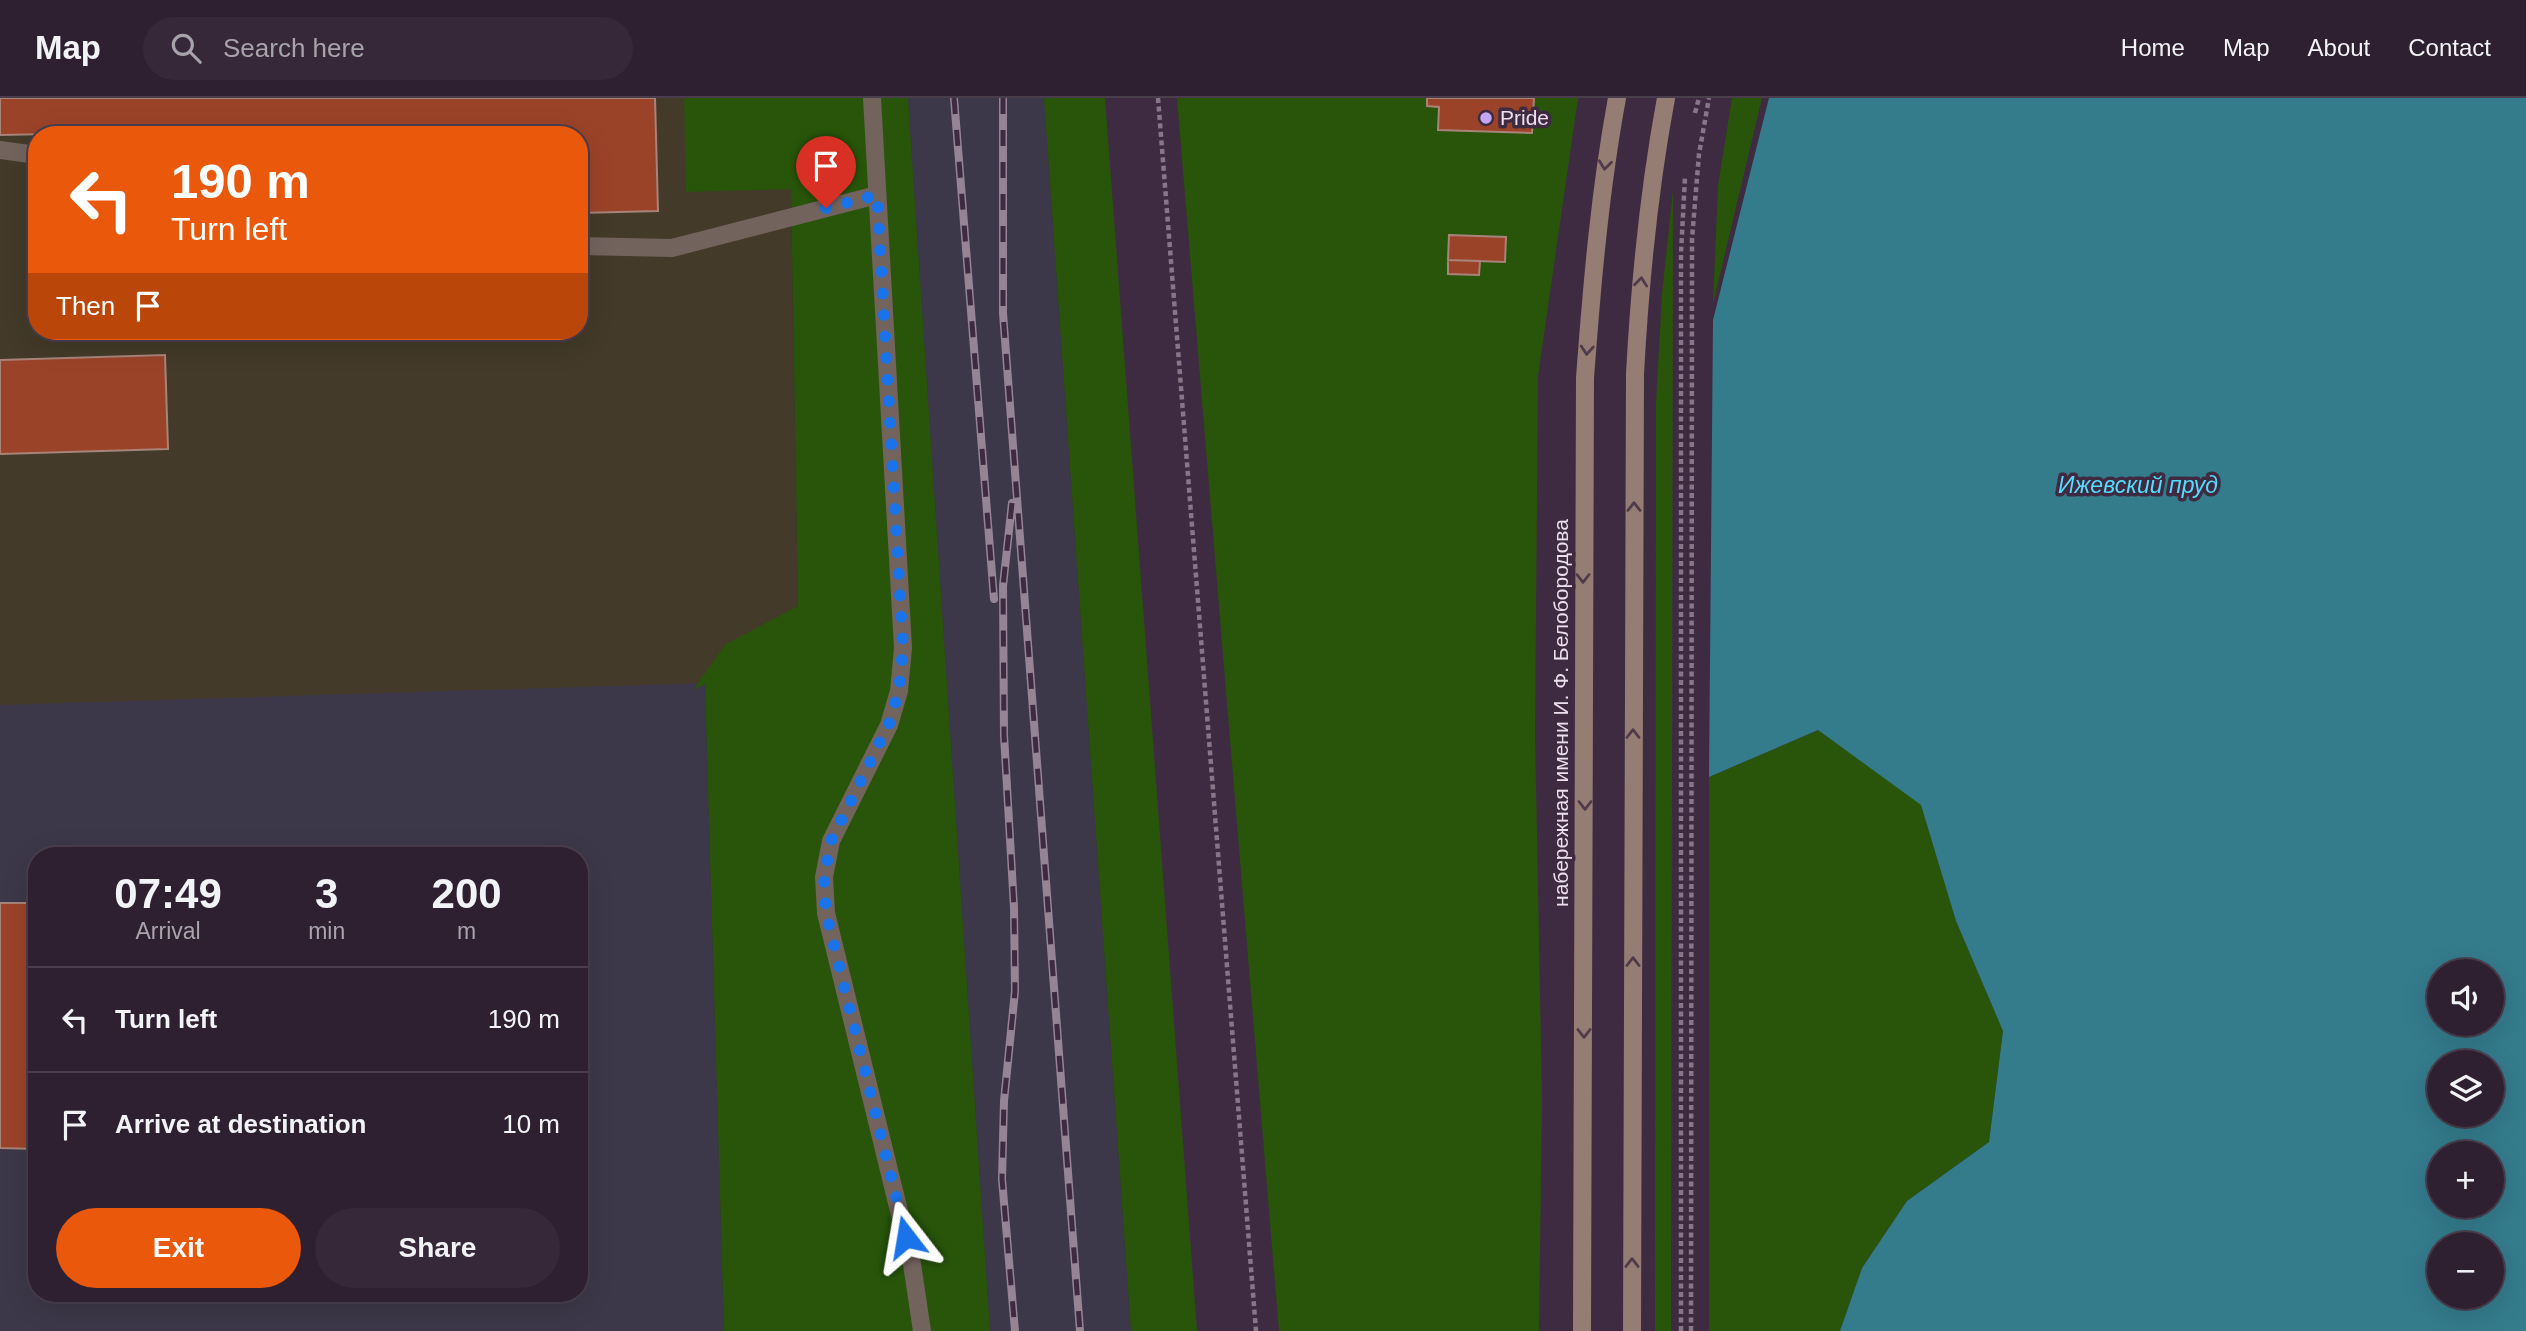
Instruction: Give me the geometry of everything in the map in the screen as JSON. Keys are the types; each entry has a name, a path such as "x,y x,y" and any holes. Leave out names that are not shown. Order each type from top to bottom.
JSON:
{"main road":[{"name":"набережная имени И. Ф. Белобородова","path":"1583,1331 1584,377 1606,155 1617,98"},
{"path":"1632,1331 1634,374 1640,286 1655,158 1666,98"}],"lane":[{"path":"872,98 903,648 899,691 889,724 831,841 824,877 826,913 912,1264 922,1331"},
{"path":"0,150 28,154"},
{"path":"588,246 672,248 877,195"}],"path":[{"path":"1158,98 1256,1331"},
{"path":"1693,125 1699,98"},
{"path":"1691,1331 1692,239 1699,153 1709,98"},
{"path":"1681,1331 1681,253 1686,165"}],"shaded area":[{"path":"0,98 685,98 791,189 798,606 693,690 0,706"},
{"path":"908,98 1044,98 1131,1331 990,1331"},
{"path":"705,683 724,1331 0,1331 0,705"}],"green space":[{"path":"684,98 908,98 990,1331 724,1331 705,684 693,690 726,644 798,606 791,189 686,192"},
{"path":"1044,98 1105,98 1197,1331 1131,1331"},
{"path":"1177,98 1578,98 1538,376 1535,733 1542,1099 1539,1331 1279,1331"},
{"path":"1732,98 1762,98 1713,304 1718,186"},
{"path":"1673,191 1671,1331 1655,1331 1656,403 1662,294"},
{"path":"1818,730 1921,804 1956,921 2003,1031 1989,1142 1907,1201 1862,1268 1840,1331 1709,1331 1709,777"}],"water":[{"name":"Ижевский пруд","path":"1769,98 2526,98 2526,1331 1840,1331 1862,1268 1907,1201 1989,1142 2003,1031 1956,921 1921,805 1818,730 1709,777 1713,320"}],"building":[{"path":"0,98 655,98 658,211 588,213 588,126 28,126 28,134 0,135"},
{"name":"Pride","path":"1427,98 1534,98 1532,133 1438,130 1439,107 1427,106"},
{"path":"1449,235 1506,237 1505,262 1448,260"},
{"path":"1448,260 1480,261 1479,275 1448,274"},
{"path":"165,355 168,449 0,454 0,360"},
{"path":"0,903 28,903 28,1149 0,1148"}],"railway":[{"path":"954,98 994,599"},
{"path":"1003,98 1003,313 1080,1331"},
{"path":"1012,503 1003,586 1004,735 1014,908 1015,991 1004,1101 1002,1179 1015,1331"}],"place":[{"name":"Pride","path":"1486,118"}],"route":[{"path":"826,208 877,195 903,648 899,691 889,724 831,841 824,877 826,913 906,1237"}]}
